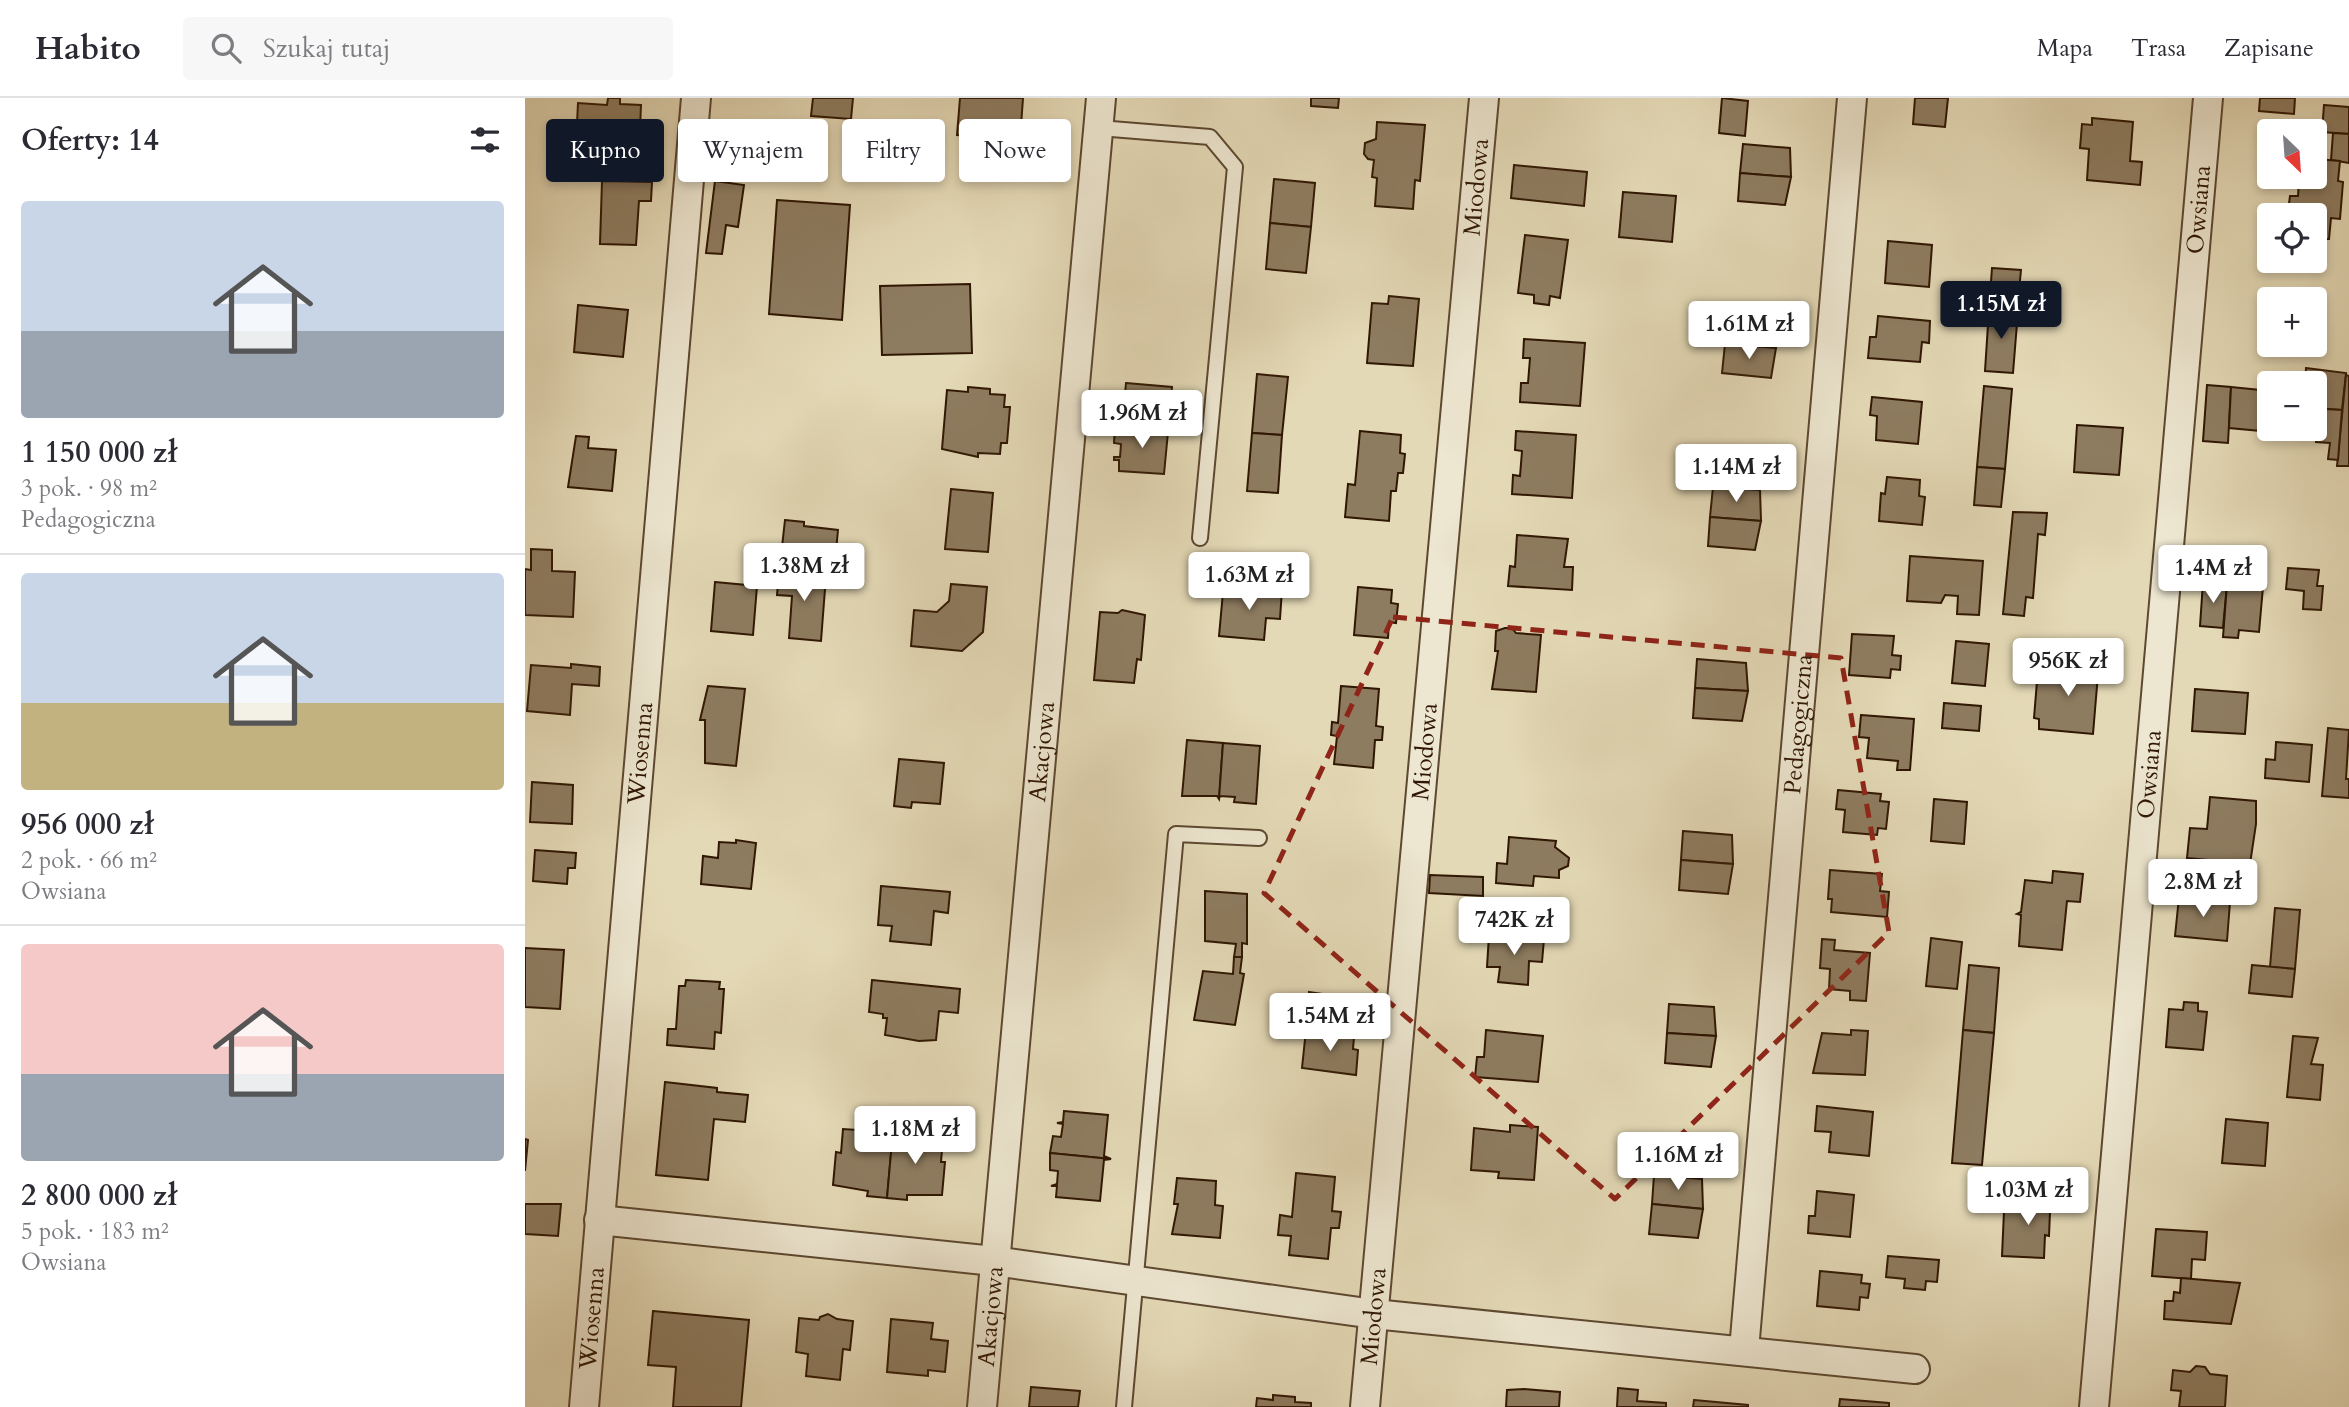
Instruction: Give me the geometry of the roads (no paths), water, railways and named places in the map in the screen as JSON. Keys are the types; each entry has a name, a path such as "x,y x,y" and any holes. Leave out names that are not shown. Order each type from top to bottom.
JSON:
{"street":[{"name":"Wiosenna","path":"584,1407 696,98"},
{"name":"Akacjowa","path":"982,1407 1101,98"},
{"name":"Miodowa","path":"1365,1407 1484,98"},
{"name":"Pedagogiczna","path":"1744,1350 1853,98"},
{"name":"Owsiana","path":"2094,1407 2208,98"},
{"path":"599,1220 994,1261 1374,1314 1915,1369"}],"lane":[{"path":"1099,128 1210,137 1235,167 1200,538"},
{"path":"1124,1407 1176,834 1259,838"}]}
